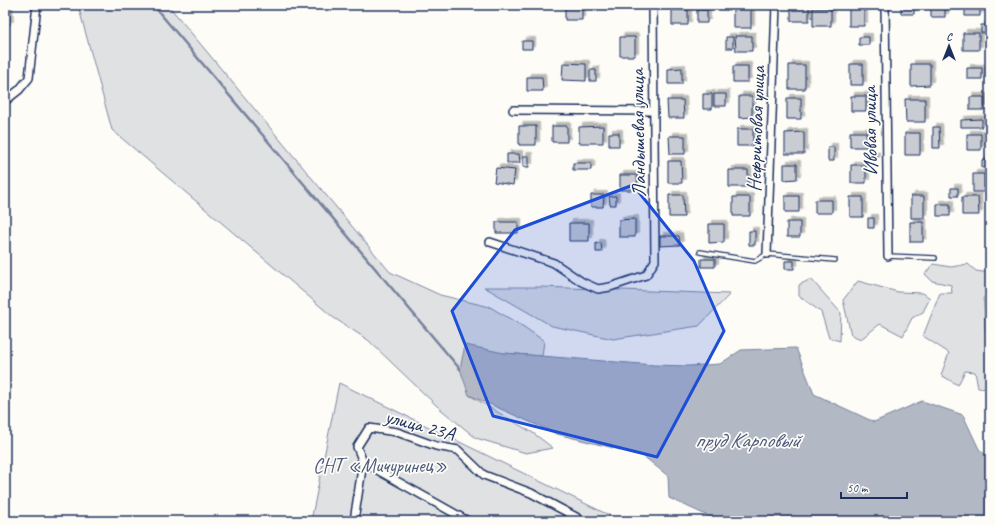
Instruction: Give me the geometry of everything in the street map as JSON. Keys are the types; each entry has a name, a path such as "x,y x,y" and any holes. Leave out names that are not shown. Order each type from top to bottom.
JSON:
{"street":[{"path":"5,101 19,90 29,78 37,5"},
{"name":"Ландышевая улица","path":"490,242 554,262 582,282 598,289 610,287 646,275 655,261 653,5"},
{"name":"Нефритовая улица","path":"767,254 776,5"},
{"name":"Ивовая улица","path":"885,5 888,256"},
{"path":"513,110 653,111"},
{"name":"улица 23А","path":"363,462 358,447 369,428 397,432 436,446 458,450 484,475 531,493 578,518"},
{"path":"354,521 363,462 468,521"}],"lane":[{"path":"700,252 755,261 767,254 835,260"},
{"path":"888,256 934,258"}],"highlighted area":[{"path":"633,185 694,261 724,331 657,457 493,416 452,311 515,230"}],"green space":[{"path":"78,5 168,5 390,272 440,295 490,307 544,341 542,356 504,353 469,395 533,433 553,448 526,453 476,438 438,407 368,340 334,318 112,130"},
{"path":"933,264 951,267 968,264 976,271 990,273 990,294 983,298 986,332 988,343 990,344 990,389 978,388 975,372 965,371 958,385 941,375 949,353 923,336 940,293 952,293 951,285 932,281 925,274"},
{"path":"811,279 841,313 840,341 829,338 821,312 799,296 799,285"},
{"path":"858,281 898,292 923,293 930,298 923,312 912,318 903,336 880,324 861,339 851,335 843,300"},
{"path":"484,287 541,287 730,294 699,326 613,339 552,326"},
{"name":"СНТ «Мичуринец»","path":"339,383 621,521 311,521"}],"water":[{"name":"пруд Карповый","path":"465,345 504,353 654,365 689,366 720,364 741,350 796,348 814,394 874,422 922,401 963,415 979,449 990,459 990,521 719,521 669,498 668,476 642,455 557,434 469,395 460,369"}],"building":[{"path":"733,5 751,5 751,28 733,28"},
{"path":"791,5 809,5 809,21 791,21"},
{"path":"901,5 914,5 914,14 901,14"},
{"path":"582,6 582,20 565,20 565,7"},
{"path":"931,6 945,6 945,17 931,17"},
{"path":"849,7 864,7 864,26 849,26"},
{"path":"965,7 980,7 980,16 965,16"},
{"path":"5,8 9,8 10,25 5,25"},
{"path":"813,8 831,8 831,26 813,26"},
{"path":"672,10 688,10 688,25 672,25"},
{"path":"697,10 707,10 707,23 697,23"},
{"path":"981,25 986,25 986,33 981,33"},
{"path":"963,33 979,33 979,50 963,50"},
{"path":"735,36 752,36 752,51 736,51"},
{"path":"620,37 635,37 635,56 620,56"},
{"path":"726,37 733,37 733,48 726,48"},
{"path":"859,37 869,37 869,45 859,45"},
{"path":"522,41 532,41 532,49 522,49"},
{"path":"563,63 586,64 586,81 562,80"},
{"path":"850,64 863,64 863,85 850,85"},
{"path":"911,64 930,64 930,85 911,86"},
{"path":"789,65 805,65 805,89 789,89"},
{"path":"733,66 748,66 748,82 733,82"},
{"path":"682,68 682,84 668,84 668,69"},
{"path":"967,68 982,68 982,79 967,79"},
{"path":"590,70 596,70 596,81 590,81"},
{"path":"527,77 542,77 543,91 527,91"},
{"path":"703,94 712,94 712,109 703,109"},
{"path":"714,94 726,94 726,106 714,106"},
{"path":"739,96 752,96 752,117 739,118"},
{"path":"851,96 866,96 866,111 851,111"},
{"path":"970,97 984,97 984,110 970,110"},
{"path":"787,98 801,98 801,119 787,119"},
{"path":"905,99 925,99 925,122 906,122"},
{"path":"667,100 683,100 684,118 668,118"},
{"path":"982,119 982,127 961,127 961,120"},
{"path":"519,126 536,126 536,145 519,145"},
{"path":"552,126 567,126 567,142 552,142"},
{"path":"603,126 603,143 579,143 579,127"},
{"path":"933,127 939,127 940,148 933,148"},
{"path":"737,129 753,129 753,146 737,146"},
{"path":"804,132 804,154 785,154 785,133"},
{"path":"850,132 866,132 867,147 850,147"},
{"path":"609,133 619,133 619,146 609,146"},
{"path":"905,133 920,133 920,155 905,155"},
{"path":"967,134 981,134 981,150 967,150"},
{"path":"669,136 685,136 685,154 670,154"},
{"path":"828,147 834,147 834,161 828,161"},
{"path":"507,154 519,154 520,163 507,163"},
{"path":"865,155 876,155 876,161 865,161"},
{"path":"523,156 529,156 529,167 523,167"},
{"path":"982,160 990,160 990,168 982,168"},
{"path":"668,161 681,161 682,183 668,183"},
{"path":"573,163 591,163 591,170 573,170"},
{"path":"784,164 797,164 797,179 784,180"},
{"path":"851,165 866,165 866,183 851,183"},
{"path":"496,168 515,170 513,185 494,182"},
{"path":"729,170 748,170 748,187 729,187"},
{"path":"973,174 984,174 984,192 973,192"},
{"path":"620,175 637,175 638,190 620,190"},
{"path":"951,188 958,188 958,196 951,196"},
{"path":"591,195 604,195 603,207 591,207"},
{"path":"669,195 683,195 684,217 669,217"},
{"path":"609,196 616,196 616,205 610,205"},
{"path":"785,196 799,196 799,212 785,212"},
{"path":"911,196 924,196 924,218 911,218"},
{"path":"733,197 750,197 750,216 733,216"},
{"path":"850,197 863,197 863,217 850,217"},
{"path":"962,197 978,197 979,215 962,215"},
{"path":"815,200 832,200 832,213 815,213"},
{"path":"937,204 950,204 950,216 937,216"},
{"path":"868,218 874,218 874,228 868,228"},
{"path":"635,219 635,237 619,237 619,220"},
{"path":"496,222 518,222 518,233 496,233"},
{"path":"787,222 800,222 800,237 787,237"},
{"path":"910,222 923,222 923,242 910,242"},
{"path":"569,223 589,223 589,241 569,241"},
{"path":"709,224 724,224 724,242 709,243"},
{"path":"749,231 755,231 755,245 749,245"},
{"path":"660,236 679,236 680,245 660,246"},
{"path":"596,243 601,243 602,252 596,252"},
{"path":"701,259 715,259 715,267 701,267"},
{"path":"785,261 794,261 794,269 785,269"}],"waterway":[{"path":"153,5 460,369"}]}
